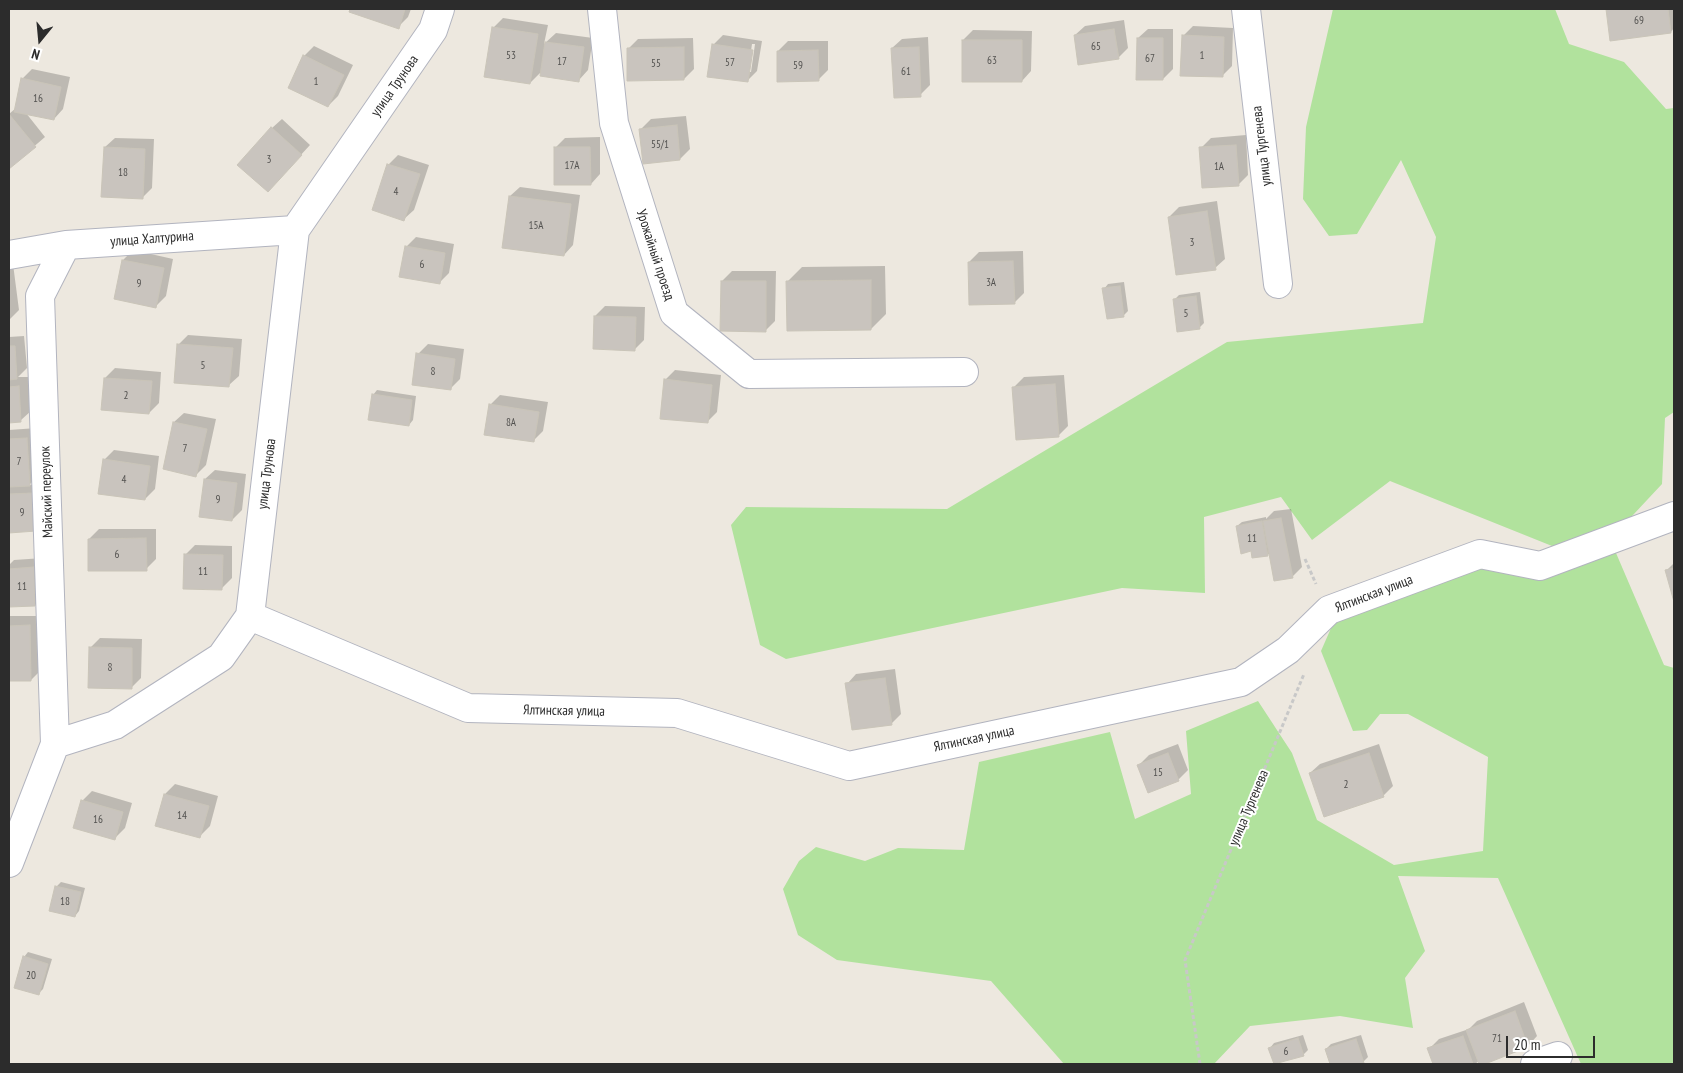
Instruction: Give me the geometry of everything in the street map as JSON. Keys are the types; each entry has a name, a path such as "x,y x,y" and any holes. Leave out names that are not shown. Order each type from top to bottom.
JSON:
{"street":[{"name":"улица Трунова","path":"55,744 115,725 221,657 250,616 295,230 434,30 440,9"},
{"name":"Урожайный проезд","path":"602,9 614,123 674,313 749,374 964,372"},
{"name":"улица Тургенева","path":"1246,9 1278,284"},
{"name":"улица Халтурина","path":"9,255 66,245 295,230"},
{"name":"Майский переулок","path":"55,744 40,296 66,245"},
{"name":"Ялтинская улица","path":"250,616 468,708 677,713 849,766 1241,682 1288,650 1329,610 1480,554 1540,566 1674,516"},
{"path":"9,863 15,832 55,744"}],"path":[{"path":"1305,559 1329,610"},
{"name":"улица Тургенева","path":"1200,1064 1185,960 1304,672"}],"green space":[{"path":"1333,9 1555,9 1569,44 1624,62 1666,109 1674,108 1674,412 1665,418 1662,484 1619,530 1562,550 1390,481 1312,540 1281,497 1204,517 1205,593 1122,588 786,659 760,645 731,525 746,507 947,509 1227,342 1423,323 1436,237 1401,160 1357,234 1329,236 1303,199 1306,127"},
{"path":"1613,546 1664,665 1674,668 1674,1064 1581,1064 1498,878 1398,876 1425,951 1405,978 1413,1028 1340,1016 1250,1026 1214,1064 1064,1064 991,981 837,960 798,935 783,889 799,861 816,847 865,861 898,848 964,850 979,762 1110,732 1135,819 1191,794 1186,731 1258,701 1292,753 1317,820 1394,865 1483,851 1488,757 1408,714 1380,714 1367,730 1353,731 1321,651 1335,619 1483,566"}],"building":[{"path":"350,9 405,9 399,29 349,12"},
{"path":"1606,9 1668,9 1671,33 1610,41"},
{"path":"492,27 538,34 530,84 484,77"},
{"path":"1114,29 1119,59 1078,65 1074,35"},
{"path":"1182,35 1224,37 1223,77 1180,76"},
{"path":"1137,38 1163,38 1163,80 1136,80"},
{"path":"962,40 1022,40 1022,82 962,82"},
{"path":"545,42 584,47 579,82 540,76"},
{"path":"712,44 753,50 748,82 707,77"},
{"path":"684,47 684,80 627,81 627,48"},
{"path":"919,47 921,97 894,98 891,48"},
{"path":"818,50 819,81 777,82 777,51"},
{"path":"303,55 344,75 328,107 288,88"},
{"path":"21,78 61,87 54,120 14,112"},
{"path":"9,114 36,147 9,169"},
{"path":"677,125 680,160 643,164 639,129"},
{"path":"271,127 302,155 268,192 237,165"},
{"path":"1236,145 1239,186 1202,188 1199,147"},
{"path":"104,147 145,149 143,199 101,197"},
{"path":"554,147 590,147 591,185 554,185"},
{"path":"387,164 420,174 404,221 372,210"},
{"path":"509,196 571,204 564,256 502,248"},
{"path":"1207,211 1216,270 1176,275 1168,217"},
{"path":"405,246 445,253 440,284 399,277"},
{"path":"122,260 164,268 156,308 114,299"},
{"path":"1013,261 1015,304 969,305 968,262"},
{"path":"871,280 871,330 787,331 786,281"},
{"path":"721,281 766,281 766,332 720,331"},
{"path":"1120,286 1124,317 1107,319 1102,288"},
{"path":"1196,296 1200,329 1177,332 1173,299"},
{"path":"594,316 636,317 635,351 593,349"},
{"path":"177,344 233,348 229,387 174,383"},
{"path":"9,346 15,346 17,379 9,380"},
{"path":"416,353 455,359 451,390 412,385"},
{"path":"104,378 152,381 149,414 101,410"},
{"path":"664,379 712,385 708,423 660,419"},
{"path":"1055,384 1059,437 1016,440 1012,387"},
{"path":"19,386 21,422 9,423 9,387"},
{"path":"372,394 412,400 409,426 368,420"},
{"path":"489,404 539,412 534,442 484,435"},
{"path":"173,422 207,429 196,477 163,469"},
{"path":"27,438 30,486 9,487 9,439"},
{"path":"103,459 150,466 145,500 98,494"},
{"path":"204,479 237,483 232,521 199,517"},
{"path":"34,493 36,531 9,533 9,494"},
{"path":"1281,518 1293,578 1274,581 1263,521"},
{"path":"1262,521 1268,556 1252,558 1251,551 1241,554 1236,526"},
{"path":"146,538 147,571 88,571 88,539"},
{"path":"184,554 223,555 222,590 183,589"},
{"path":"34,567 35,606 9,607 9,569"},
{"path":"1674,568 1674,602 1665,570"},
{"path":"30,625 31,681 9,681 9,626"},
{"path":"89,647 132,648 132,689 88,688"},
{"path":"885,678 892,725 852,730 845,683"},
{"path":"1168,753 1179,781 1148,793 1137,765"},
{"path":"1369,753 1384,797 1324,817 1309,773"},
{"path":"164,794 209,806 200,838 155,826"},
{"path":"81,800 123,812 115,840 73,828"},
{"path":"55,886 81,892 75,917 49,911"},
{"path":"23,956 48,964 39,995 14,988"},
{"path":"1515,1011 1528,1047 1485,1064 1479,1064 1466,1030"},
{"path":"1463,1036 1473,1064 1433,1064 1427,1048"},
{"path":"1298,1038 1304,1056 1274,1064 1268,1048"},
{"path":"1356,1039 1364,1063 1330,1064 1325,1049"}]}
